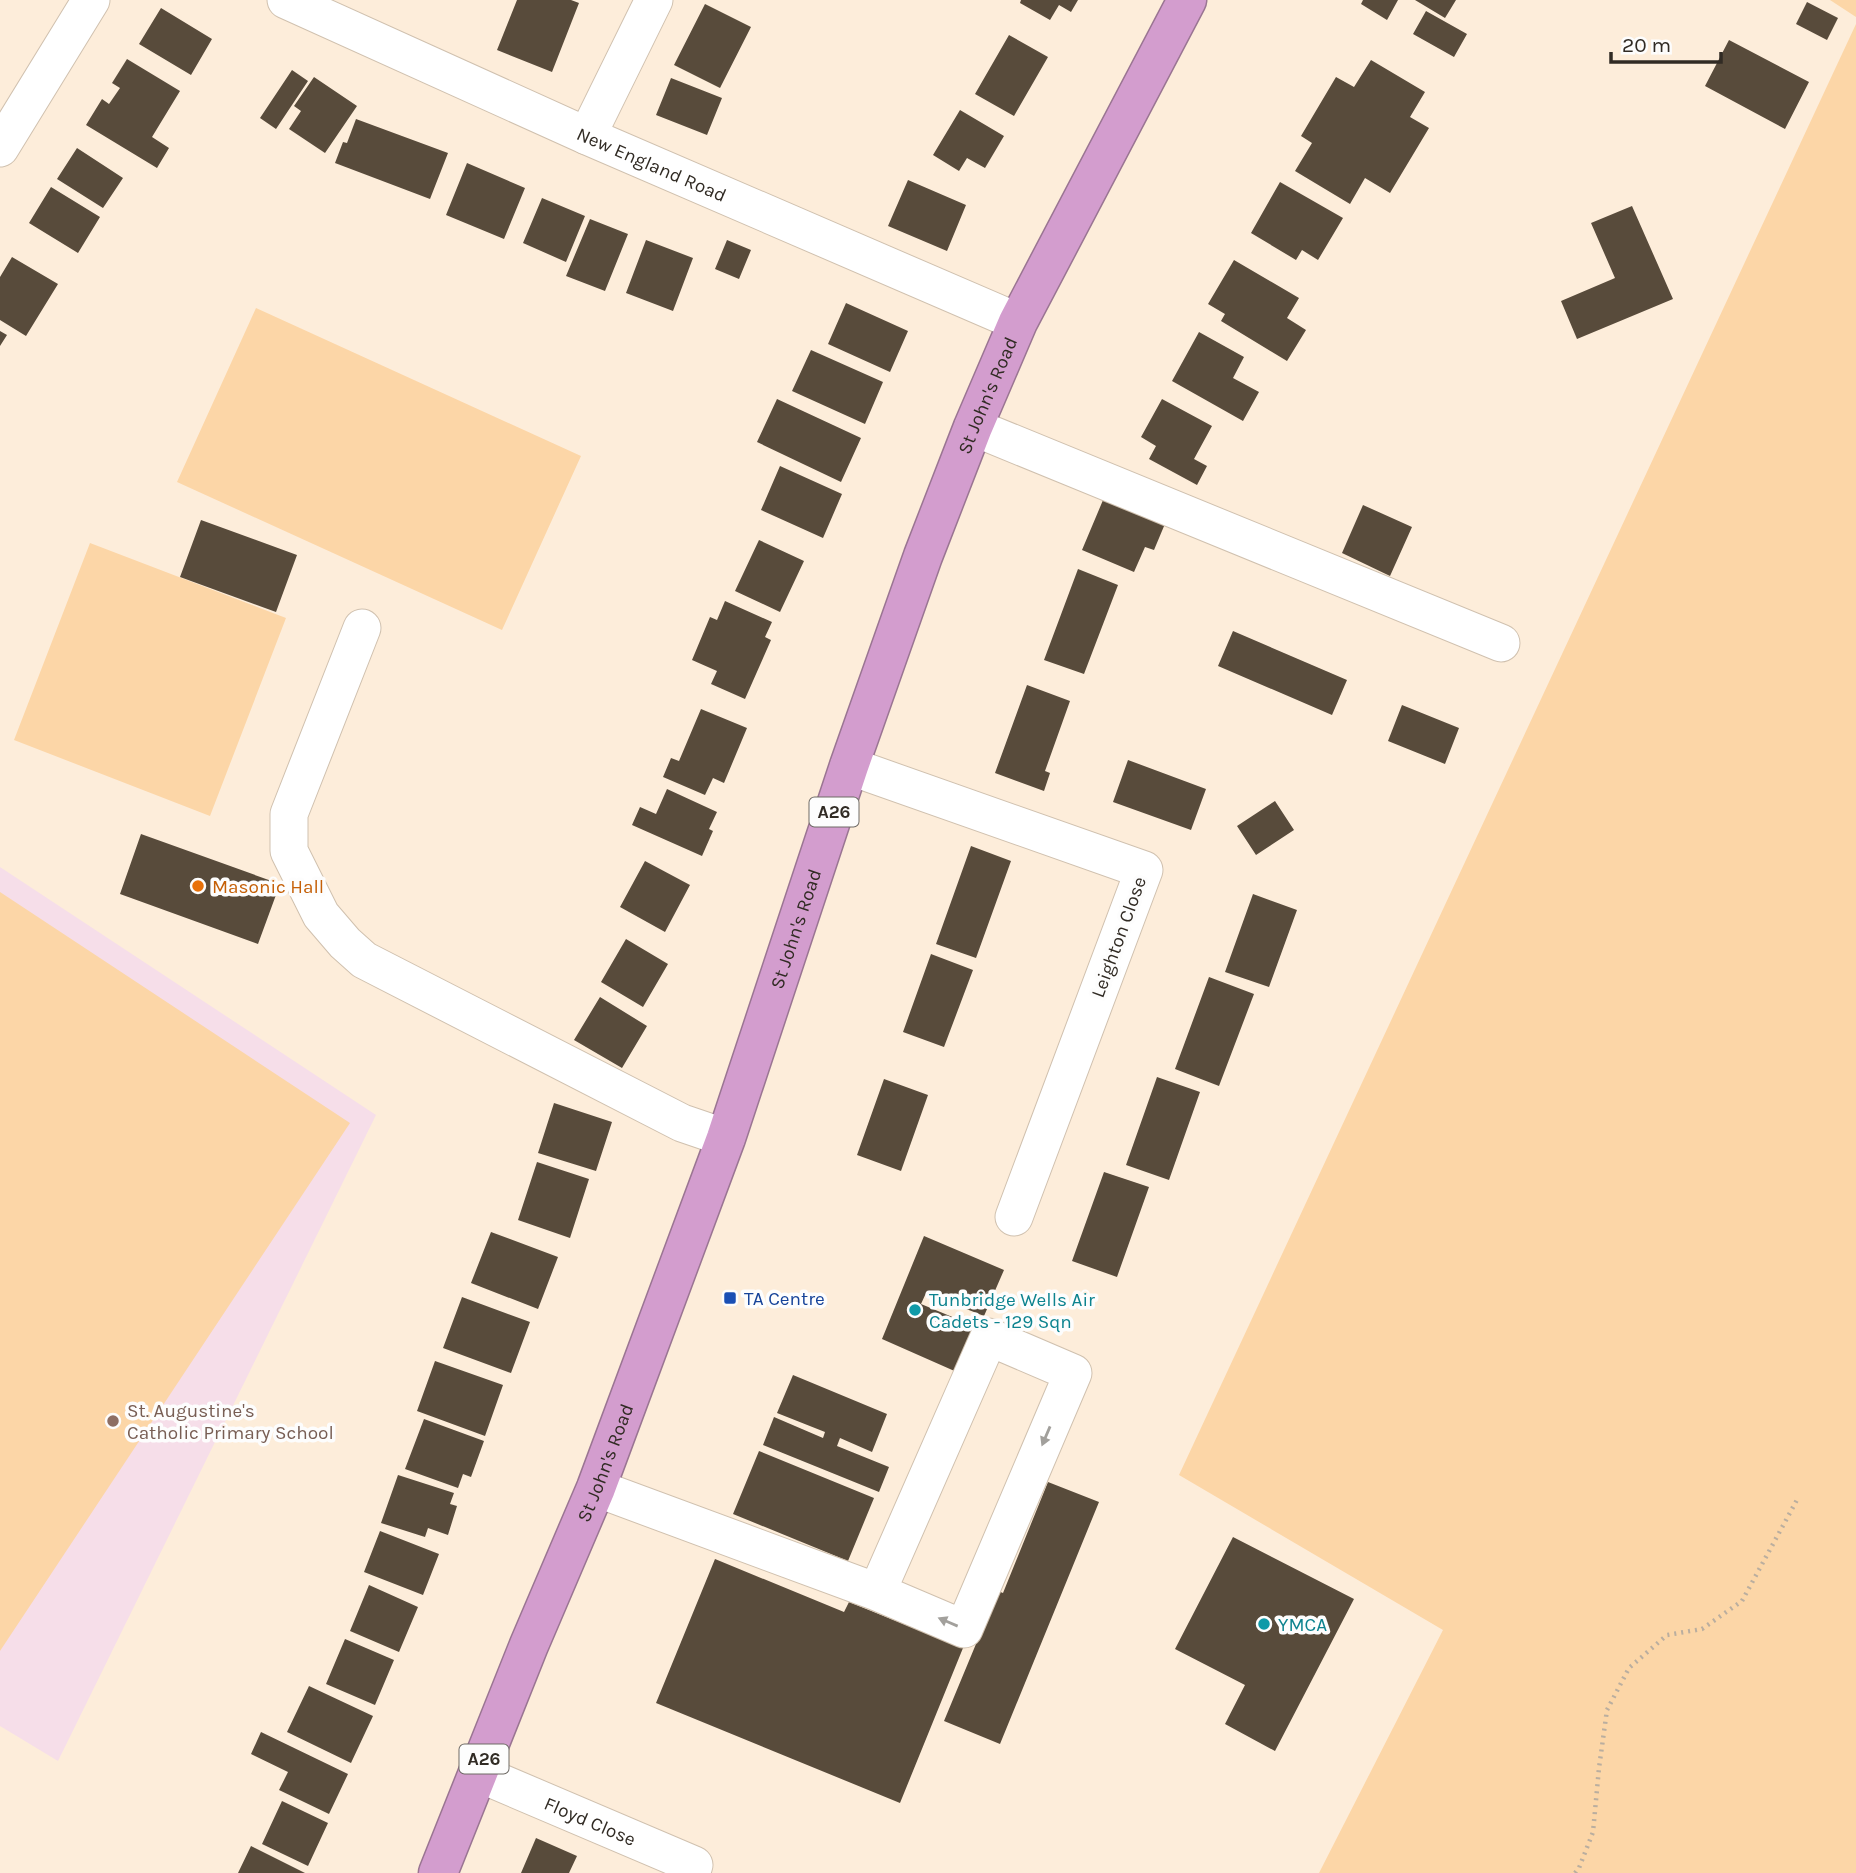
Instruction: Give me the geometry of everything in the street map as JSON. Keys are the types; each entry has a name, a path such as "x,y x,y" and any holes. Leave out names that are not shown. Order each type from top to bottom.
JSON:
{"highway":[{"name":"St John's Road","path":"438,1873 529,1645 596,1488 726,1138 849,766 923,556 973,427 1018,322 1187,0"}],"street":[{"path":"0,148 91,0"},
{"name":"New England Road","path":"286,0 587,136 1018,322"},
{"path":"587,136 654,0"},
{"path":"973,427 1501,643"},
{"path":"362,628 289,814 289,851 321,915 364,960 682,1123 726,1138"},
{"name":"Leighton Close","path":"849,766 1144,870 1014,1217"},
{"path":"596,1488 877,1592 964,1629 1073,1373 989,1337 877,1592"},
{"name":"Floyd Close","path":"478,1773 700,1870"}],"path":[{"path":"1575,1873 1593,1832 1607,1710 1629,1668 1667,1635 1702,1629 1742,1601 1798,1498"}],"shaded area":[{"path":"1830,0 1856,0 1856,17"},
{"path":"1856,24 1856,1873 1319,1873 1443,1630 1179,1475"},
{"path":"256,308 581,456 502,630 177,482"},
{"path":"90,543 286,618 210,816 14,740"},
{"name":"St. Augustine's Catholic Primary School","path":"0,867 376,1115 58,1761 0,1726"},
{"name":"St. Augustine's Catholic Primary School","path":"0,892 350,1123 0,1651"}],"building":[{"path":"517,0 571,0 579,3 552,72 497,50"},
{"path":"1021,0 1078,0 1071,12 1059,5 1050,20 1020,3"},
{"path":"1363,0 1398,0 1387,20 1361,4"},
{"path":"1415,0 1456,0 1445,18"},
{"path":"1807,2 1838,18 1827,40 1796,24"},
{"path":"705,4 751,27 720,88 674,65"},
{"path":"161,8 212,39 191,75 139,44"},
{"path":"1426,11 1467,34 1454,57 1413,34"},
{"path":"1009,35 1048,57 1014,116 975,94"},
{"path":"1729,40 1809,82 1785,129 1705,86"},
{"path":"127,59 180,91 152,137 169,148 157,168 86,125 102,99 109,104 120,88 112,83"},
{"path":"1371,60 1425,92 1410,117 1429,128 1390,193 1365,178 1350,204 1295,171 1312,143 1301,136 1336,77 1354,87"},
{"path":"292,70 308,81 276,129 260,118"},
{"path":"314,77 357,106 325,153 289,129 301,111 294,106"},
{"path":"671,78 722,98 707,135 656,115"},
{"path":"960,110 1004,136 985,168 967,158 959,171 933,155"},
{"path":"356,119 448,153 430,199 335,163 343,142 347,143"},
{"path":"77,148 123,178 103,208 57,179"},
{"path":"467,163 525,188 504,239 446,215"},
{"path":"908,180 966,205 947,251 888,226"},
{"path":"1280,182 1343,218 1318,260 1302,250 1296,260 1251,233"},
{"path":"51,187 100,217 78,253 29,223"},
{"path":"542,198 585,216 566,262 523,243"},
{"path":"1632,206 1673,299 1577,339 1561,301 1615,278 1591,223"},
{"path":"590,219 628,234 605,291 566,276"},
{"path":"646,240 693,258 673,311 626,293"},
{"path":"727,240 751,250 739,279 715,269"},
{"path":"12,257 58,284 26,336 0,320 0,277"},
{"path":"1234,260 1299,298 1287,318 1306,330 1287,361 1221,321 1225,314 1208,304"},
{"path":"846,303 908,331 890,372 828,344"},
{"path":"0,331 7,335 0,346"},
{"path":"1199,332 1244,357 1233,378 1259,392 1243,421 1172,381"},
{"path":"811,350 883,382 865,424 792,391"},
{"path":"777,399 861,438 841,482 757,442"},
{"path":"1162,399 1212,426 1194,459 1207,466 1197,485 1149,459 1156,446 1141,437"},
{"path":"780,466 842,494 823,538 761,510"},
{"path":"1106,493 1167,519 1154,550 1145,547 1134,572 1082,550"},
{"path":"1363,505 1412,527 1390,576 1342,553"},
{"path":"201,520 297,555 276,612 180,577"},
{"path":"759,540 804,561 780,612 735,591"},
{"path":"1078,569 1118,585 1084,674 1044,660"},
{"path":"725,601 772,622 765,637 771,640 745,699 711,684 717,671 692,660 710,617 717,620"},
{"path":"1233,631 1347,680 1332,715 1218,666"},
{"path":"1027,685 1070,701 1045,771 1050,773 1044,791 995,773"},
{"path":"1402,705 1459,728 1445,764 1388,741"},
{"path":"701,709 747,728 724,783 713,778 705,795 663,777 671,758 679,761"},
{"path":"1128,760 1206,789 1191,830 1113,802"},
{"path":"667,789 717,812 709,829 713,831 702,856 632,825 640,807 656,814"},
{"path":"1275,801 1294,830 1256,855 1237,826"},
{"path":"141,834 280,884 258,944 120,894"},
{"path":"971,846 1011,861 976,958 936,944"},
{"path":"645,861 690,885 665,932 620,907"},
{"path":"1253,894 1297,910 1269,987 1225,972"},
{"path":"626,939 668,964 643,1007 601,982"},
{"path":"931,954 973,970 944,1047 903,1032"},
{"path":"1209,977 1254,994 1219,1086 1175,1069"},
{"path":"600,997 647,1026 622,1068 574,1040"},
{"path":"1157,1077 1200,1092 1169,1180 1126,1165"},
{"path":"884,1079 928,1095 901,1171 857,1155"},
{"path":"554,1103 612,1122 596,1171 538,1153"},
{"path":"537,1162 589,1179 570,1238 518,1220"},
{"path":"1104,1172 1149,1187 1117,1277 1072,1261"},
{"path":"491,1232 558,1257 538,1309 471,1283"},
{"name":"Tunbridge Wells Air Cadets - 129 Sqn","path":"924,1236 1004,1270 984,1316 926,1293 921,1304 979,1328 959,1373 882,1339"},
{"path":"462,1297 530,1322 511,1373 443,1348"},
{"path":"435,1361 503,1385 485,1436 417,1411"},
{"path":"793,1375 887,1414 872,1452 840,1438 837,1446 889,1467 879,1492 763,1445 774,1417 823,1438 825,1432 777,1413"},
{"path":"424,1419 484,1441 471,1477 463,1474 458,1488 405,1469"},
{"path":"759,1451 874,1498 848,1561 733,1514"},
{"path":"398,1475 454,1493 450,1504 457,1506 448,1535 428,1528 425,1537 381,1523"},
{"path":"1048,1482 1099,1502 1000,1744 944,1721 998,1591 1003,1593"},
{"path":"380,1531 439,1554 423,1595 364,1572"},
{"name":"YMCA","path":"1233,1537 1354,1599 1275,1751 1225,1724 1245,1685 1175,1649"},
{"path":"715,1559 844,1612 849,1602 963,1648 900,1803 656,1703"},
{"path":"369,1585 418,1607 399,1652 350,1631"},
{"path":"345,1639 394,1660 375,1705 326,1684"},
{"path":"309,1686 373,1716 351,1763 287,1732"},
{"path":"261,1732 348,1774 329,1814 279,1790 288,1772 251,1754"},
{"path":"282,1801 328,1823 308,1866 262,1844"},
{"path":"536,1838 577,1856 569,1873 521,1873"},
{"path":"251,1846 305,1873 238,1873"}],"place":[{"name":"Masonic Hall","path":"198,886"},
{"name":"TA Centre","path":"730,1298"},
{"name":"Tunbridge Wells Air Cadets - 129 Sqn","path":"915,1310"},
{"name":"St. Augustine's Catholic Primary School","path":"113,1421"},
{"name":"YMCA","path":"1264,1624"}]}
